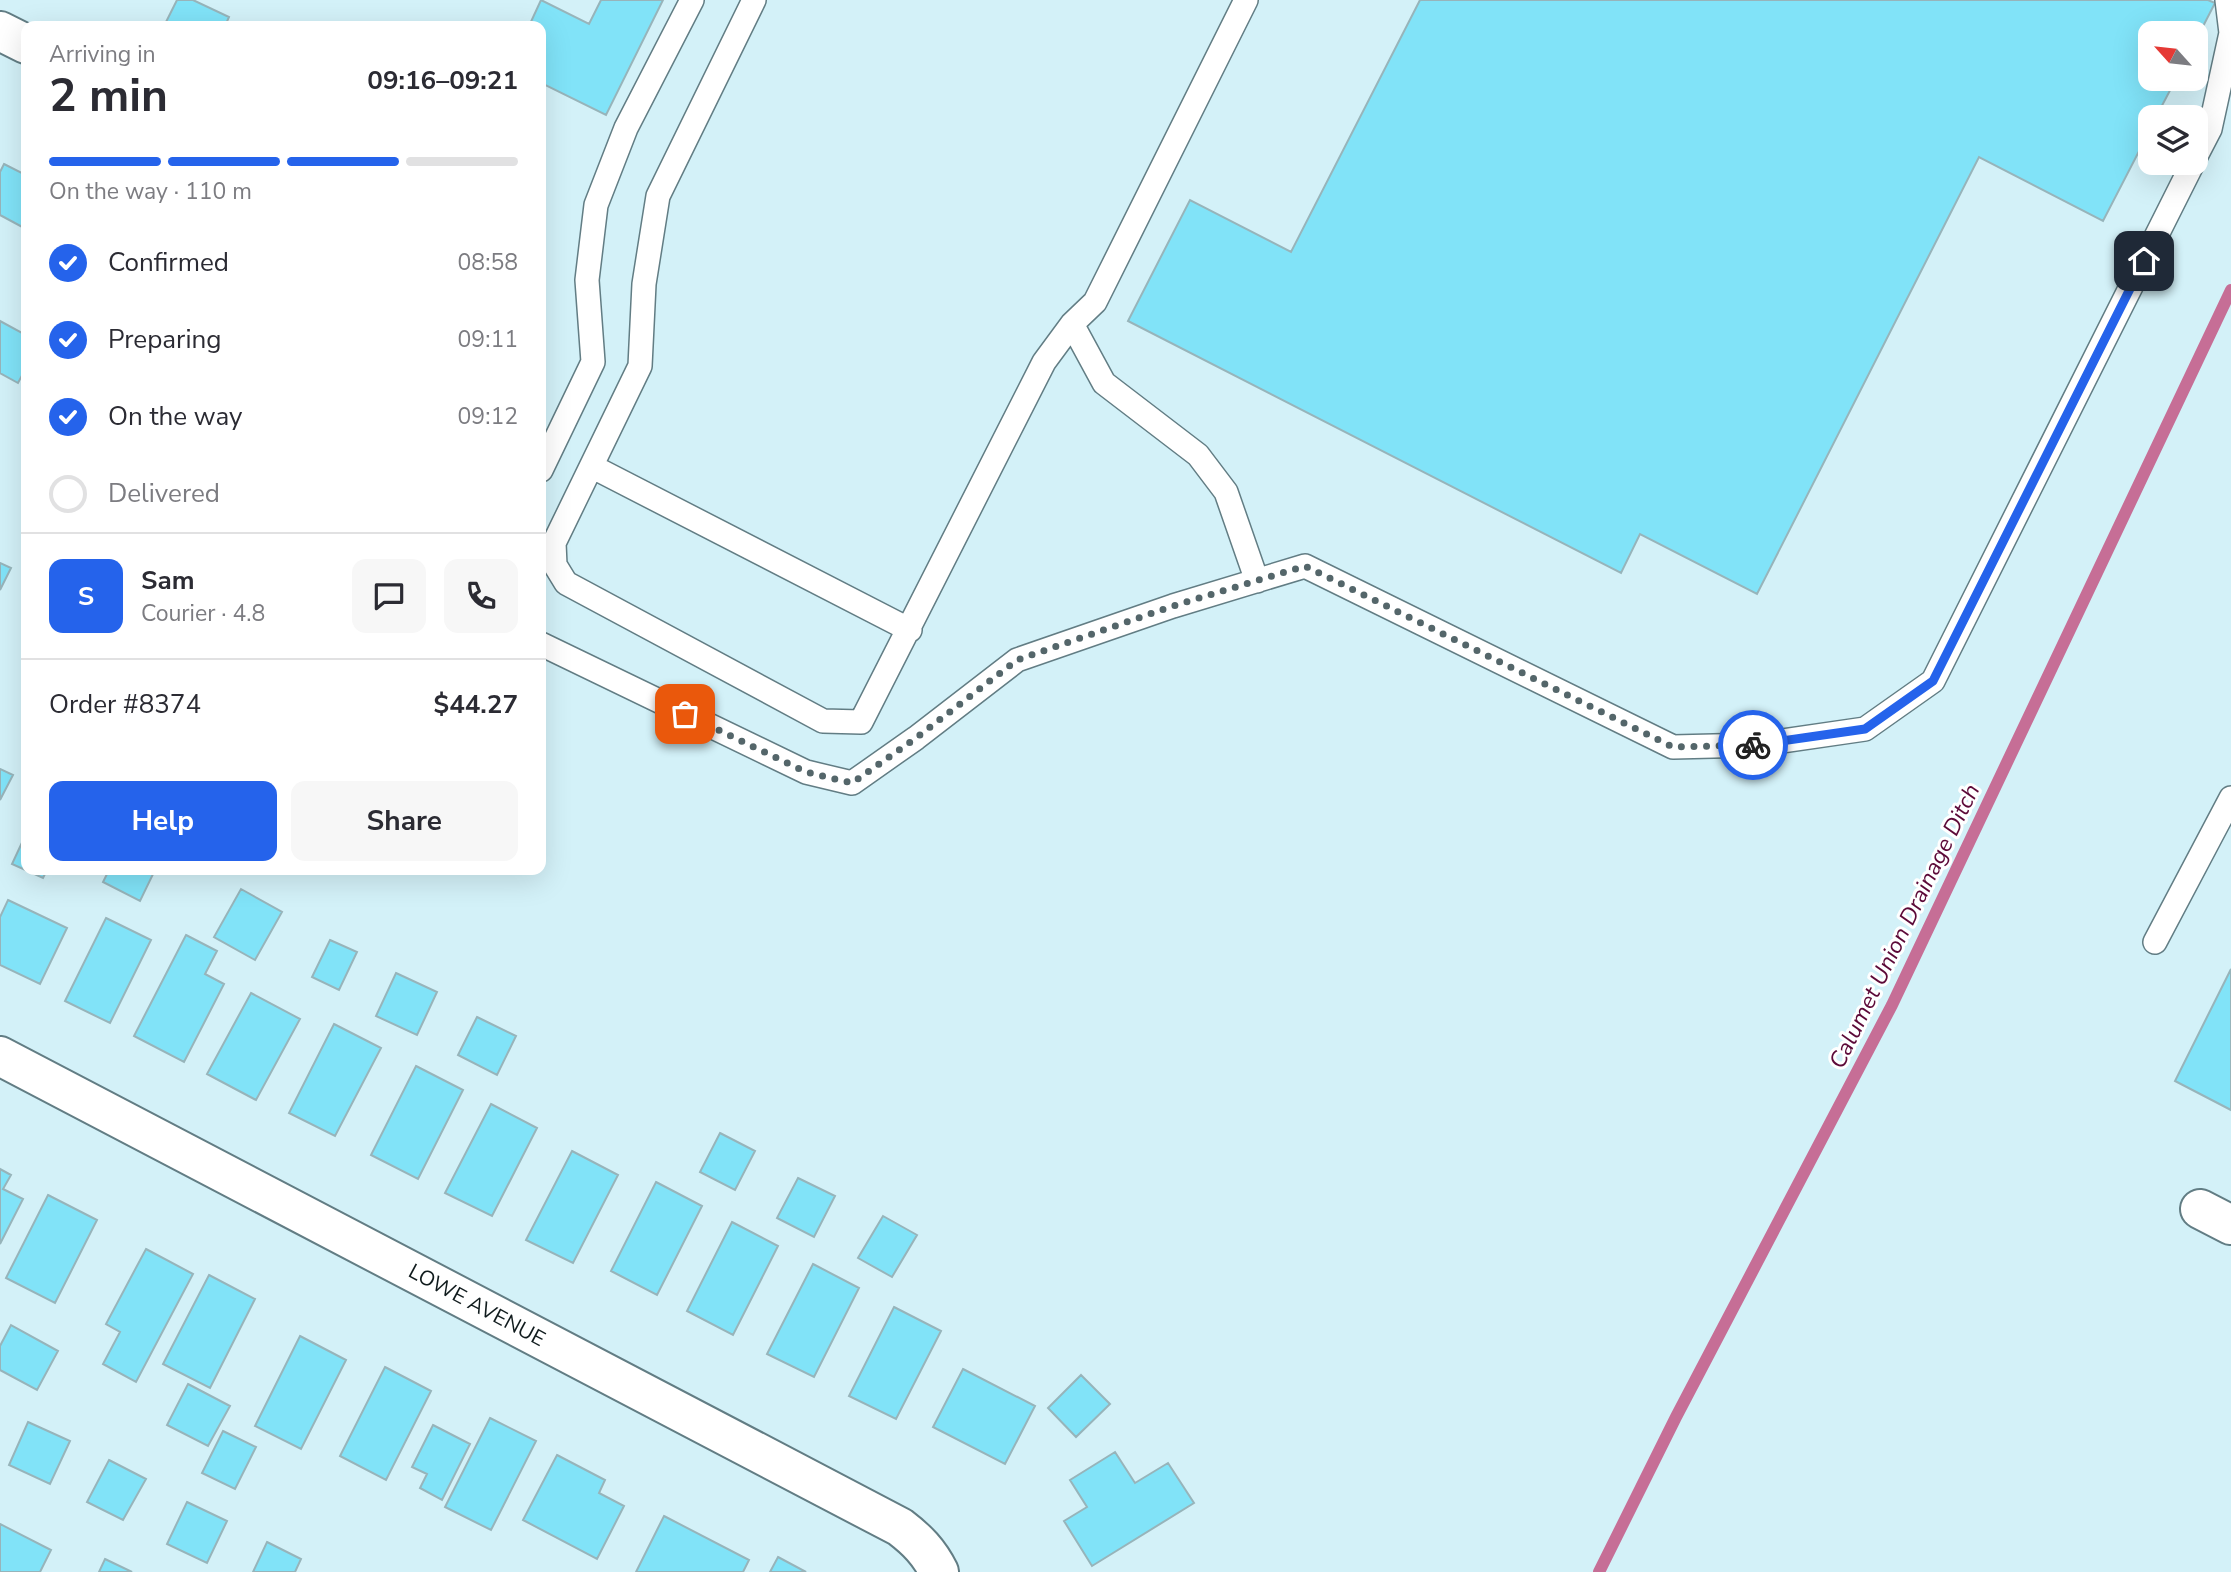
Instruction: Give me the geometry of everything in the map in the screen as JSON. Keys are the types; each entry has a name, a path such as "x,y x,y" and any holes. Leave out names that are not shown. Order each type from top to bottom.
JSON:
{"street":[{"path":"0,31 21,42"},
{"name":"LOWE AVENUE","path":"0,1056 900,1527 930,1554 939,1572"}],"lane":[{"path":"546,460 593,362 587,280 596,205 626,128 692,0"},
{"path":"754,0 659,197 644,284 640,366 554,543 555,565 566,583 824,721 862,722 1044,362 1072,324 1095,302 1246,0"},
{"path":"2208,133 2231,33 2227,0"},
{"path":"546,646 806,772 852,783 916,738 1017,660 1173,606 1305,566 1673,747 1754,745 1865,729 1933,681 2187,175"},
{"path":"1072,324 1104,383 1198,455 1226,492 1257,581"},
{"path":"593,467 910,630"},
{"path":"2155,943 2231,798"}],"building":[{"path":"177,0 193,0 229,17 227,21 166,21"},
{"path":"541,0 589,24 601,0 663,0 606,115 546,85 546,21 531,21"},
{"path":"1420,0 2208,0 2215,3 2206,21 2138,21 2138,91 2170,91 2162,105 2138,105 2138,153 2103,221 1979,157 1757,594 1640,534 1621,573 1128,321 1190,200 1291,252"},
{"path":"4,164 21,172 21,226 0,215 0,172"},
{"path":"0,321 21,332 21,377 18,383 0,373"},
{"path":"0,563 11,568 0,590"},
{"path":"0,769 13,775 0,800"},
{"path":"21,845 21,868 12,864"},
{"path":"106,875 153,875 140,901 103,882"},
{"path":"241,889 282,912 255,960 214,937"},
{"path":"8,900 67,928 40,984 0,965 0,917"},
{"path":"106,918 151,940 110,1023 65,1001"},
{"path":"186,935 217,951 205,974 224,984 184,1062 134,1036"},
{"path":"330,940 357,952 339,990 312,977"},
{"path":"2231,969 2231,1110 2175,1081"},
{"path":"396,973 437,992 417,1035 376,1016"},
{"path":"251,993 300,1019 256,1100 207,1074"},
{"path":"477,1017 516,1036 497,1075 458,1055"},
{"path":"334,1024 381,1048 335,1136 289,1113"},
{"path":"416,1066 463,1090 418,1179 371,1155"},
{"path":"491,1104 537,1128 492,1216 445,1193"},
{"path":"720,1133 755,1151 735,1190 700,1172"},
{"path":"572,1151 618,1175 573,1263 526,1240"},
{"path":"0,1169 11,1175 3,1189 23,1199 0,1244"},
{"path":"798,1178 835,1196 814,1237 777,1218"},
{"path":"656,1182 702,1206 657,1295 611,1271"},
{"path":"48,1195 97,1220 55,1303 6,1278"},
{"path":"883,1216 917,1235 892,1277 858,1258"},
{"path":"732,1222 778,1246 733,1335 687,1311"},
{"path":"146,1249 193,1274 136,1382 103,1364 120,1332 106,1324"},
{"path":"813,1264 859,1288 814,1377 767,1354"},
{"path":"209,1275 255,1299 210,1388 163,1364"},
{"path":"894,1307 941,1331 896,1419 849,1396"},
{"path":"11,1325 58,1351 37,1390 0,1370 0,1346"},
{"path":"300,1336 346,1360 301,1449 255,1426"},
{"path":"385,1367 431,1391 386,1480 340,1456"},
{"path":"963,1369 1035,1406 1005,1464 933,1427"},
{"path":"1081,1375 1110,1404 1076,1437 1048,1408"},
{"path":"188,1384 230,1406 208,1446 167,1425"},
{"path":"490,1418 536,1441 491,1530 445,1507"},
{"path":"28,1422 70,1441 50,1484 9,1465"},
{"path":"433,1425 470,1444 442,1500 420,1488 427,1474 412,1467"},
{"path":"223,1431 256,1447 235,1489 202,1473"},
{"path":"1115,1452 1135,1483 1168,1463 1194,1503 1092,1566 1064,1521 1087,1507 1070,1480"},
{"path":"557,1455 605,1480 599,1493 624,1506 597,1559 523,1520"},
{"path":"109,1460 146,1479 123,1520 87,1502"},
{"path":"187,1502 227,1521 207,1563 167,1544"},
{"path":"664,1516 749,1560 743,1572 636,1572"},
{"path":"0,1524 51,1550 40,1572 0,1572"},
{"path":"267,1542 301,1559 295,1572 253,1572"},
{"path":"778,1557 806,1572 770,1572"},
{"path":"105,1559 132,1572 99,1572"}],"waterway":[{"name":"Calumet Union Drainage Ditch","path":"1599,1572 1676,1417 1892,1005 2231,290"}],"way so far":[{"path":"685,714 806,772 852,783 916,738 1017,660 1173,606 1305,566 1673,747 1753,745"}],"route":[{"path":"1753,745 1865,729 1933,681 2144,261"}]}
